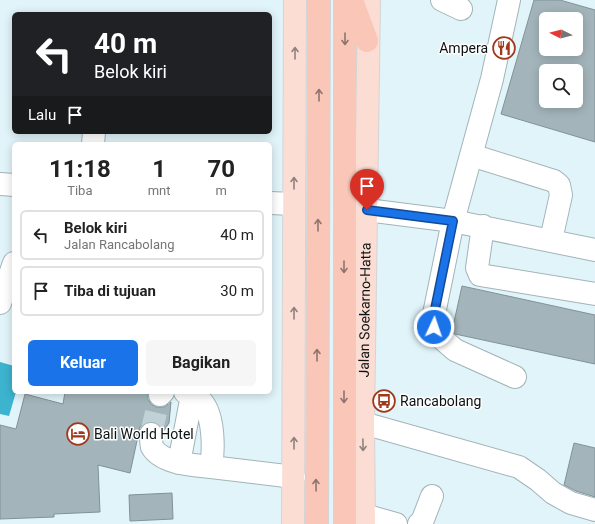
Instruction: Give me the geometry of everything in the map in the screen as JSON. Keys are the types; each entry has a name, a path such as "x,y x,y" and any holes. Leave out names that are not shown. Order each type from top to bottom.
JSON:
{"highway":[{"path":"317,524 319,0"},
{"name":"Jalan Soekarno-Hatta","path":"345,0 358,521"},
{"path":"352,0 367,41"}],"main road":[{"path":"293,524 295,0"},
{"name":"Jalan Soekarno-Hatta","path":"358,521 363,422 367,210 367,41 369,0"}],"street":[{"path":"509,0 492,79 453,221 433,319 434,327 439,336 455,350 515,377"},
{"path":"471,155 554,181 559,185 560,195 551,240"},
{"path":"0,184 12,185"},
{"path":"272,203 294,204"},
{"path":"367,210 482,226 595,250"},
{"path":"482,226 477,268 480,275 595,294"},
{"path":"0,303 12,269"},
{"path":"179,463 188,394"},
{"path":"190,394 201,401 207,411 212,432 213,455 211,467"},
{"path":"363,422 519,467 538,480 553,494 571,503 595,510"},
{"path":"151,434 152,446 160,455 179,463 294,477"},
{"path":"419,524 422,522 432,496"},
{"path":"358,521 396,524"}],"water":[{"path":"0,362 12,365 12,394 15,394 9,416 0,414"}],"building":[{"path":"534,0 560,0 595,10 595,142 501,114"},
{"path":"462,286 595,315 595,364 455,334 452,331"},
{"path":"25,394 63,404 65,394 148,394 148,399 151,404 156,407 164,407 171,402 169,423 163,432 158,423 145,423 140,427 130,473 98,465 100,512 54,514 54,517 0,519 0,425 16,429"},
{"path":"574,443 595,448 595,497 576,491 564,485"},
{"path":"172,493 173,519 130,521 129,495"}],"tunnel":[{"path":"151,434 160,395"}],"place":[{"name":"Ampera","path":"504,48"},
{"name":"Rancabolang","path":"384,401"},
{"name":"Bali World Hotel","path":"78,434"}],"route":[{"path":"367,210 453,221 433,319 434,327"}]}
